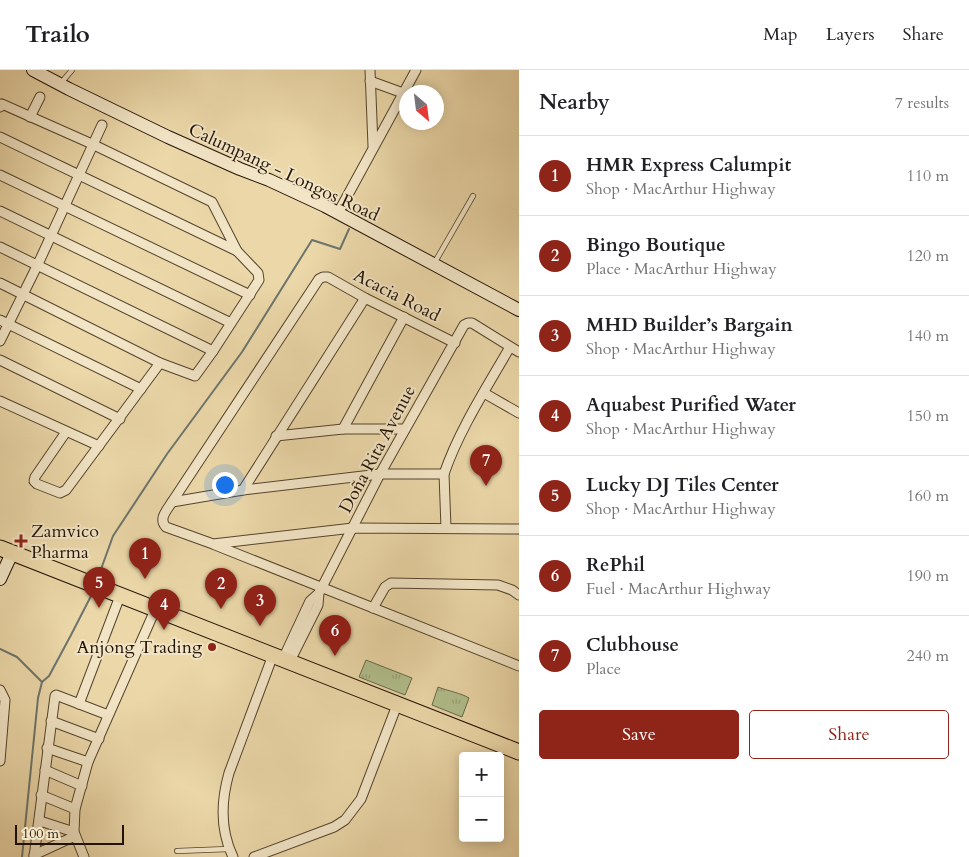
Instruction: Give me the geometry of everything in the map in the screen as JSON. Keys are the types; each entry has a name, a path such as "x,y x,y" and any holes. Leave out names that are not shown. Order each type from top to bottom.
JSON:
{"highway":[{"path":"6,551 519,752"}],"street":[{"name":"Calumpang - Longos Road","path":"33,70 168,137 269,180 338,213 519,310"},
{"path":"370,70 373,146"},
{"path":"408,85 416,70"},
{"path":"370,81 399,92"},
{"path":"30,116 40,97"},
{"path":"338,213 399,100"},
{"path":"0,107 2,104 30,116 212,202 237,251 258,273 259,280 214,351 195,376 160,363 0,283"},
{"path":"0,341 66,206 102,125"},
{"path":"0,137 237,251"},
{"path":"0,175 250,295"},
{"path":"0,211 232,322"},
{"path":"0,247 214,351"},
{"name":"Acacia Road","path":"172,502 319,279 328,277 365,298 455,343"},
{"path":"243,490 365,298"},
{"path":"342,429 404,318"},
{"path":"0,320 141,389"},
{"name":"Doña Rita Avenue","path":"231,853 223,819 224,790 229,773 310,601 321,591 380,474 464,325 468,322 472,323 510,347"},
{"path":"446,528 444,474 449,460 510,347 519,352"},
{"path":"0,360 120,419"},
{"path":"66,432 36,472 34,481 40,486 57,493 63,492 120,419 160,363"},
{"path":"484,393 519,413"},
{"path":"0,401 99,446"},
{"path":"276,436 342,429 405,429"},
{"path":"444,474 380,474 243,490 172,502 162,518 163,524 166,527 213,544 321,591 373,608 519,666"},
{"path":"213,544 353,528 519,529"},
{"path":"0,579 6,551"},
{"path":"373,608 385,587 391,583 498,585 512,590 519,595"},
{"path":"79,704 120,596"},
{"path":"83,857 75,834 76,809 88,762 155,610"},
{"path":"0,690 5,700 0,761"},
{"path":"34,856 55,696 108,715"},
{"path":"254,857 334,827 345,820 361,799 397,705"},
{"path":"0,716 4,707"},
{"path":"51,721 99,738"},
{"path":"48,748 88,762"},
{"path":"45,770 82,786"},
{"path":"41,795 76,809"},
{"path":"40,821 75,834"},
{"path":"34,856 75,834"}],"lane":[{"path":"60,84 72,70"},
{"path":"434,264 473,196"},
{"path":"177,850 231,853"}],"green space":[{"path":"366,660 412,678 405,695 359,677"},
{"path":"438,687 469,698 462,717 432,705"}],"waterway":[{"path":"100,572 113,536 167,454 242,352 312,240 340,249 349,229"},
{"path":"22,857 38,698 42,682 49,676 91,596"},
{"path":"0,649 17,657 42,682"}],"place":[{"name":"Clubhouse","path":"486,486"},
{"name":"Zamvico Pharma","path":"21,541"},
{"name":"HMR Express Calumpit","path":"145,579"},
{"name":"Lucky DJ Tiles Center","path":"99,608"},
{"name":"Bingo Boutique","path":"221,609"},
{"name":"MHD Builder’s Bargain","path":"260,626"},
{"name":"Aquabest Purified Water","path":"164,630"},
{"name":"Anjong Trading","path":"212,647"},
{"name":"RePhil","path":"335,656"}]}
